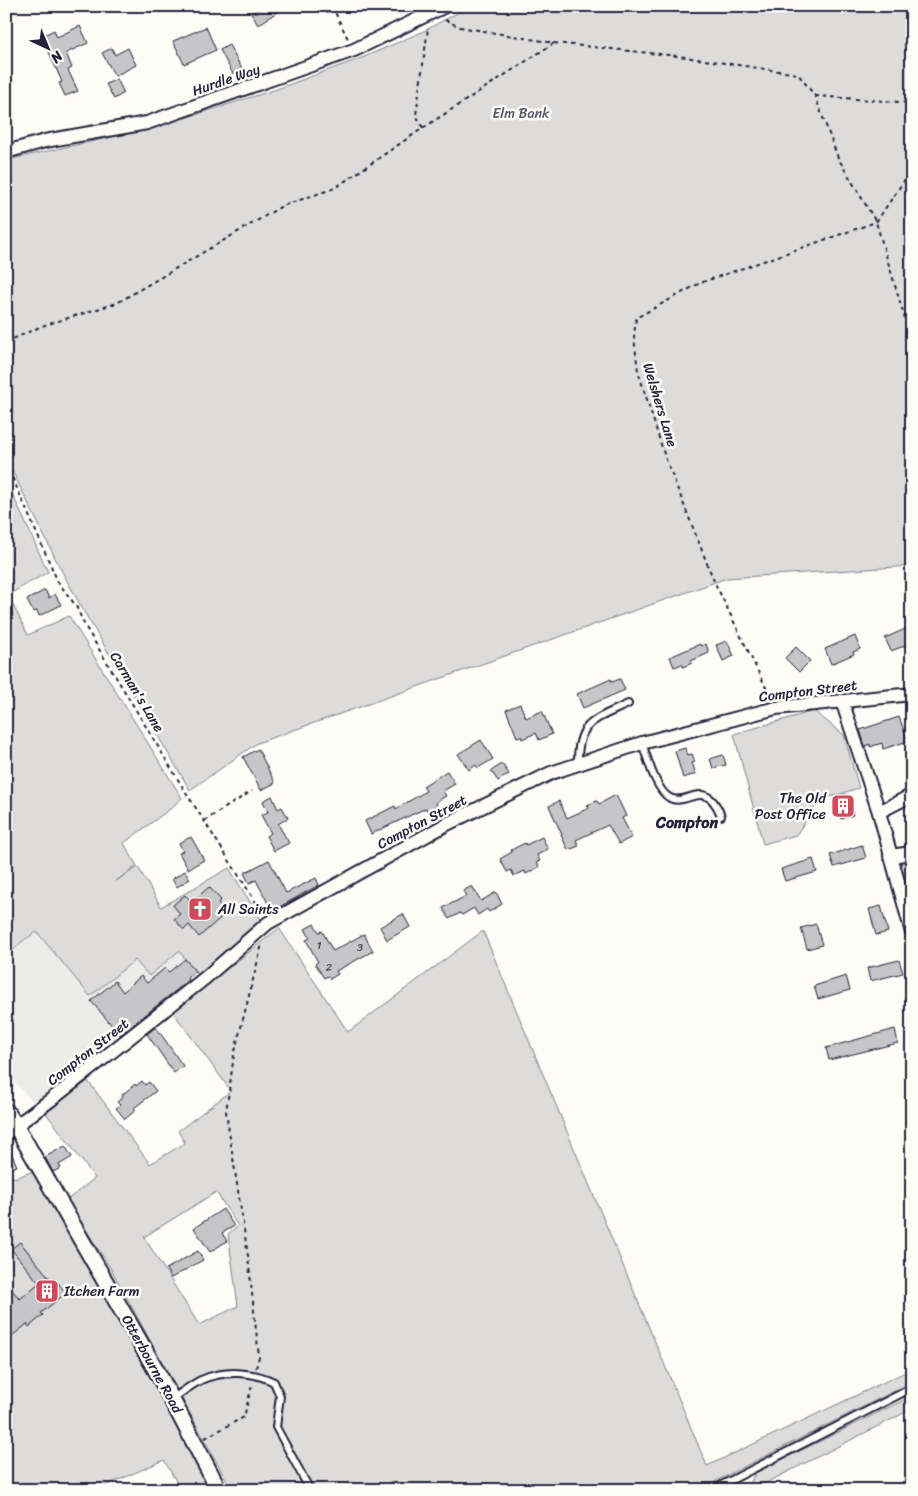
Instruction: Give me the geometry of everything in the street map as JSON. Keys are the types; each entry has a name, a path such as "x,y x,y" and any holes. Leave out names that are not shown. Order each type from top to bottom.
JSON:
{"street":[{"name":"Hurdle Way","path":"6,152 45,141 147,123 354,50 445,6"},
{"name":"Compton Street","path":"11,1130 52,1100 205,978 268,923 448,824 551,773 642,743 776,708 912,694"},
{"path":"842,701 879,812 912,933"},
{"path":"879,812 912,795"},
{"path":"890,856 912,853"},
{"name":"Otterbourne Road","path":"6,1111 11,1130 172,1400 218,1490"}],"lane":[{"path":"578,764 578,749 583,732 597,719 628,704"},
{"path":"642,743 658,784 665,795 676,800 704,795 716,806 721,816"},
{"path":"172,1400 200,1381 229,1373 255,1375 274,1382 280,1396 276,1427 310,1490"},
{"path":"712,1490 912,1388"}],"path":[{"path":"332,6 354,50"},
{"path":"423,128 416,116 430,13 460,27 554,43 678,56 798,74 815,96 838,158 876,222 912,342"},
{"path":"6,342 42,326 117,303 282,206 335,188 554,43"},
{"path":"815,96 912,104"},
{"path":"876,222 912,169"},
{"name":"Welshers Lane","path":"776,708 714,581 665,456 638,371 634,337 636,318 700,283 876,222"},
{"name":"Carman's Lane","path":"6,463 58,582 76,606 85,626 268,923"},
{"path":"204,821 252,791"},
{"path":"195,1443 244,1417 259,1357 248,1256 226,1112 234,1055 268,923"}],"shaded area":[{"path":"37,933 90,996 135,959 149,976 179,951 199,976 60,1086 34,1103 6,1073 6,957 24,941"}],"green space":[{"name":"Elm Bank","path":"470,6 912,6 912,566 727,578 257,743 190,790 83,610 59,566 6,458 6,160 150,129 277,89 364,57 424,31"},
{"path":"6,480 48,572 8,595 28,635 69,616 182,798 124,843 137,866 116,881 138,867 161,907 229,868 262,921 199,976 179,951 149,976 135,960 90,996 37,932 24,940 6,957"},
{"path":"814,711 844,735 859,788 820,800 796,835 763,844 734,734"},
{"path":"912,857 912,904 901,864"},
{"path":"279,928 348,1032 483,931 707,1466 912,1369 912,1382 714,1482 717,1490 232,1490 111,1269 67,1200 95,1178 46,1113 88,1081 150,1164 185,1143 178,1131 231,1091 173,1012","holes":["216,1192 238,1226 228,1234 238,1306 199,1325 144,1237"]},
{"path":"34,1171 119,1321 144,1360 208,1482 193,1490 181,1490 164,1460 96,1490 6,1490 6,1178 17,1177"},
{"path":"912,1396 912,1409 752,1490 747,1490 755,1473"}],"building":[{"path":"262,6 286,6 258,25 251,13"},
{"path":"80,26 88,43 66,53 72,68 68,70 78,91 65,96 59,83 62,82 42,36 54,30 57,37"},
{"path":"206,27 216,50 184,64 173,41"},
{"path":"229,45 242,69 233,74 220,50"},
{"path":"112,48 115,55 128,48 136,65 115,76 102,53"},
{"path":"117,79 124,93 114,99 106,84"},
{"path":"45,590 49,598 55,594 61,605 39,616 37,611 33,612 27,600"},
{"path":"912,626 912,643 891,651 885,638"},
{"path":"855,636 860,649 853,652 854,654 831,664 825,649"},
{"path":"727,641 734,656 723,661 716,645"},
{"path":"700,644 701,646 706,644 709,653 683,667 682,664 674,667 670,657"},
{"path":"796,647 810,661 799,672 785,658"},
{"path":"611,679 612,682 620,679 625,690 583,708 577,694"},
{"path":"520,704 526,718 542,711 552,734 539,740 536,733 522,739 521,736 517,737 506,710"},
{"path":"899,717 908,741 883,749 882,743 870,747 870,744 865,746 860,730"},
{"path":"481,740 493,759 478,768 476,765 469,770 458,754"},
{"path":"685,748 688,755 692,754 695,762 692,763 696,774 683,778 675,751"},
{"path":"258,749 275,783 261,790 243,757"},
{"path":"723,755 726,765 713,768 710,759"},
{"path":"502,764 509,774 498,781 491,771"},
{"path":"447,771 455,784 443,791 446,796 436,802 437,805 427,811 426,808 371,834 365,821 395,806 396,809 426,791 423,786"},
{"name":"The Old Post Office","path":"846,794 853,815 841,819 834,798"},
{"path":"616,795 626,816 622,818 632,837 619,844 608,825 576,840 579,846 568,850 549,806 559,801 567,818 589,808 587,805 597,801 599,804"},
{"path":"272,796 278,809 282,807 288,818 278,824 289,843 274,851 266,836 271,833 261,815 268,812 263,801"},
{"path":"191,837 204,860 188,869 179,853 183,851 179,843"},
{"path":"542,837 548,849 537,855 540,861 537,862 539,867 526,874 525,871 514,876 511,870 507,872 500,859 512,852 511,850"},
{"path":"862,845 866,858 834,867 830,855"},
{"path":"813,859 817,872 785,881 781,869"},
{"path":"269,860 286,893 316,878 319,885 272,911 256,880 249,883 244,873"},
{"path":"185,871 190,879 177,887 172,879"},
{"path":"472,886 481,901 496,892 502,904 489,912 487,909 478,915 474,908 462,915 460,913 449,919 443,908 466,896 463,891"},
{"name":"All Saints","path":"209,887 221,900 218,903 227,912 199,937 189,925 184,930 174,919 180,914 173,905 185,895 192,902"},
{"path":"881,906 888,932 876,935 869,909"},
{"path":"403,914 410,927 387,940 380,927"},
{"path":"314,924 319,932 322,931 333,951 364,934 373,951 336,971 338,974 330,979 328,976 324,978 315,964 318,962 306,940 310,938 305,929"},
{"path":"816,924 822,945 807,949 801,928"},
{"path":"185,959 195,971 187,978 189,980 120,1035 91,1001 115,981 123,992 141,976 147,983 165,968 169,972"},
{"path":"899,960 903,973 870,981 867,968"},
{"path":"846,976 850,990 818,999 814,986"},
{"path":"156,1027 183,1066 174,1073 147,1034"},
{"path":"895,1029 898,1043 829,1060 826,1048"},
{"path":"142,1081 145,1085 149,1082 156,1091 134,1108 136,1110 125,1119 116,1108 120,1105 117,1102 135,1084 136,1086"},
{"path":"6,1141 17,1166 6,1170"},
{"path":"65,1146 72,1157 59,1165 61,1168 53,1172 45,1157"},
{"path":"223,1209 234,1226 222,1233 227,1241 210,1252 194,1228"},
{"name":"Itchen Farm","path":"20,1242 51,1280 54,1278 66,1293 41,1313 43,1315 29,1327 27,1324 6,1341 6,1317 13,1312 6,1304 6,1283 20,1299 39,1283 11,1249"},
{"path":"198,1251 203,1260 171,1278 166,1269"}],"place":[{"name":"The Old Post Office","path":"843,806"},
{"name":"All Saints","path":"200,909"},
{"name":"Itchen Farm","path":"47,1291"}],"district":[{"name":"Compton","path":"687,822"}]}
